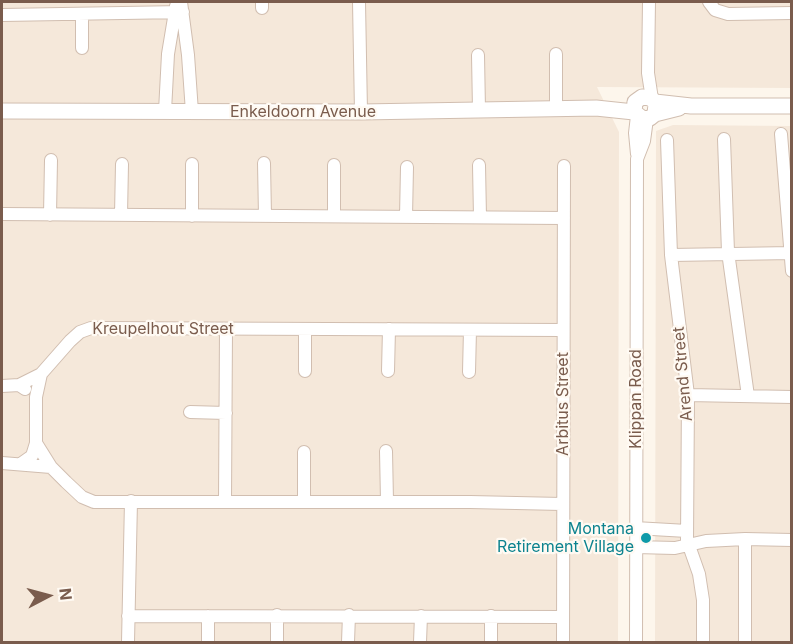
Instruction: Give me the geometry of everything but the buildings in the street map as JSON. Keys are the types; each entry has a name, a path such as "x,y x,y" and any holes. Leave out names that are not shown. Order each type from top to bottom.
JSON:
{"street":[{"path":"359,2 361,112"},
{"name":"Klippan Road","path":"636,642 638,156 644,141 644,108 648,73 648,2"},
{"path":"709,2 715,10 728,14 792,13"},
{"path":"2,15 82,14 179,7"},
{"path":"165,111 168,54 179,7"},
{"path":"179,7 192,112"},
{"path":"82,14 82,48"},
{"path":"556,54 556,109"},
{"path":"478,55 479,110"},
{"name":"Enkeldoorn Avenue","path":"2,111 361,112 792,106"},
{"path":"781,134 792,271"},
{"path":"724,139 728,252 748,396"},
{"name":"Arend Street","path":"667,140 671,255 688,395 688,545 699,574 703,600 703,642"},
{"path":"50,215 51,160"},
{"path":"264,163 265,216"},
{"path":"121,215 122,164"},
{"path":"192,164 192,216"},
{"path":"334,165 334,216"},
{"path":"479,165 480,217"},
{"name":"Arbitus Street","path":"563,642 564,166"},
{"path":"406,217 407,167"},
{"path":"2,214 564,218"},
{"path":"671,255 728,252 790,253"},
{"name":"Kreupelhout Street","path":"20,385 41,374 70,341 80,332 91,328 563,330"},
{"path":"225,501 226,329"},
{"path":"305,329 305,371"},
{"path":"388,370 389,330"},
{"path":"469,372 470,330"},
{"name":"Kreupelhout Street","path":"36,396 41,374"},
{"path":"2,386 20,385 36,396 36,443 32,456 22,463"},
{"path":"688,395 792,397"},
{"path":"190,412 226,413"},
{"path":"36,443 51,467 77,493 94,502 387,501 562,504"},
{"path":"386,451 387,501"},
{"path":"304,452 304,501"},
{"path":"2,463 51,467"},
{"path":"128,642 131,501"},
{"path":"635,528 687,531"},
{"path":"635,547 675,548 706,541 745,539 792,540"},
{"path":"745,539 745,642"},
{"path":"277,615 277,642"},
{"path":"348,642 349,615"},
{"path":"128,616 563,617"},
{"path":"208,616 208,642"},
{"path":"420,642 421,616"},
{"path":"491,616 491,642"}],"shaded area":[{"path":"2,2 791,2 791,88 597,87 619,132 618,642 2,642"},
{"path":"673,125 791,126 791,642 655,642 656,131"}],"place":[{"name":"Montana Retirement Village","path":"646,538"}]}
